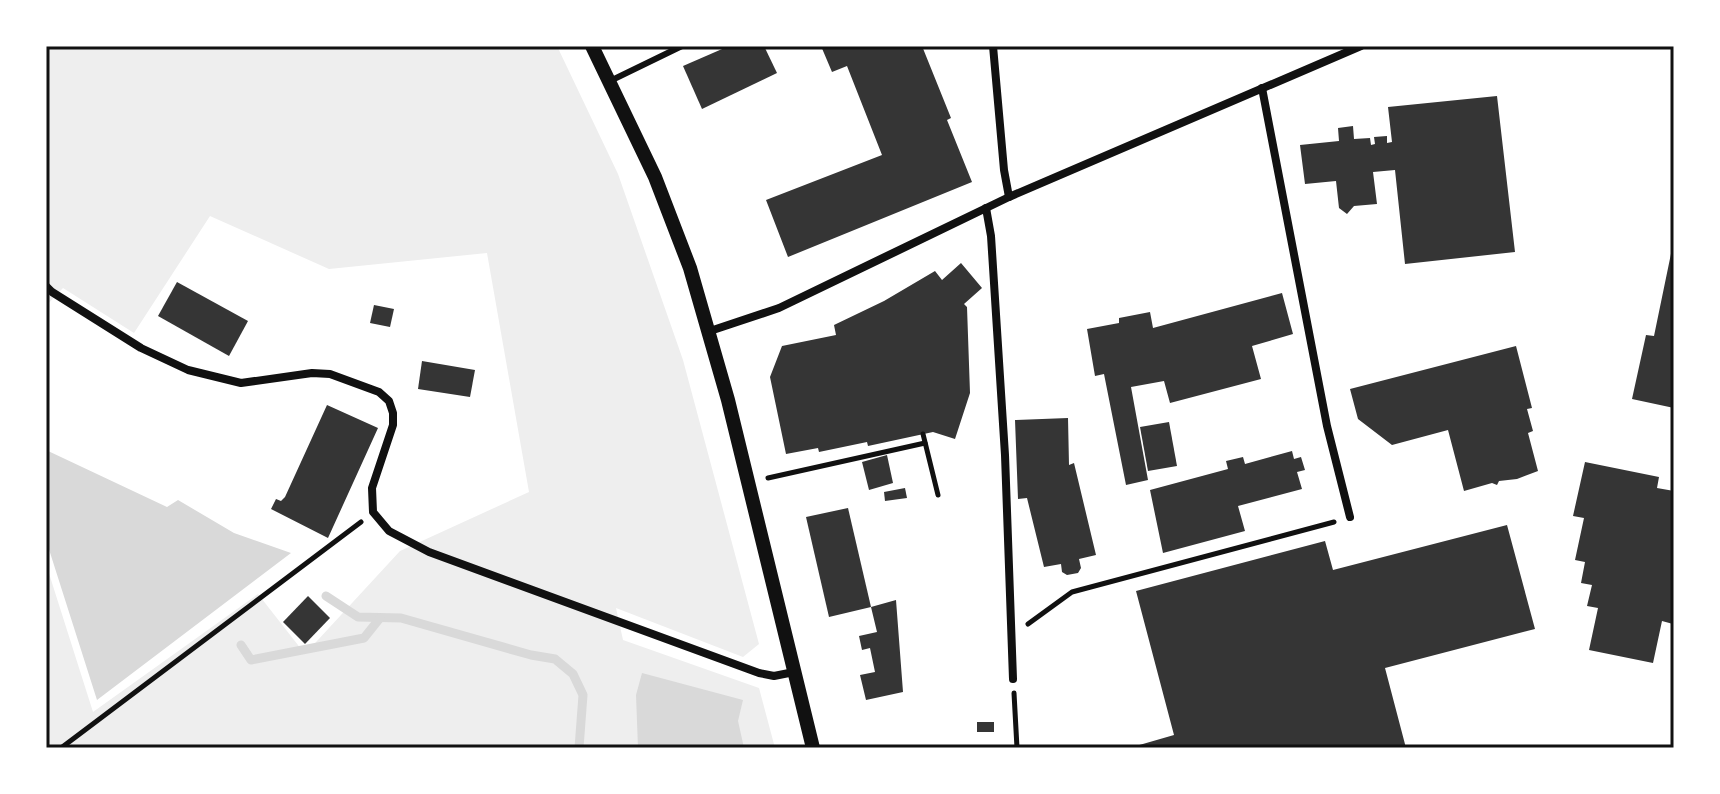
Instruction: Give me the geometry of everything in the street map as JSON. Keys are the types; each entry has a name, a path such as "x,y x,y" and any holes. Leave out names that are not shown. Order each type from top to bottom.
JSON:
{"street":[{"path":"592,46 655,177 710,331 813,748"},
{"path":"993,46 1009,197"},
{"path":"710,331 779,308 1009,197 1361,46"},
{"path":"1262,88 1327,426 1350,517"},
{"path":"986,208 991,236 1005,455 1013,679"},
{"path":"46,286 141,348 188,370 241,383 312,373 330,374 379,392 389,401 393,425 372,488 373,512 389,531 429,552 759,673 774,676 794,672"}],"lane":[{"path":"610,82 682,46"}],"path":[{"path":"923,434 938,495"},
{"path":"748,483 869,453 925,443"},
{"path":"61,748 373,512"},
{"path":"1012,636 1072,592 1350,517"},
{"path":"1013,679 1017,748"}],"shaded area":[{"path":"46,46 557,46 618,174 683,360 759,644 743,657 616,608 623,640 759,688 775,748 46,748 46,564 93,712 258,594 305,654 400,551 529,492 487,253 329,269 210,216 134,333 63,288 46,306"},
{"path":"46,450 167,507 178,500 234,533 291,553 97,700 46,540"},
{"path":"642,673 743,700 738,721 744,748 638,748 636,695"}],"building":[{"path":"729,46 764,46 777,73 702,109 683,66"},
{"path":"821,46 922,46 972,182 788,257 766,200 882,155 847,66 832,72"},
{"path":"1497,96 1515,252 1405,264 1395,170 1373,172 1377,204 1354,206 1347,214 1339,208 1336,181 1305,184 1300,145 1339,141 1338,128 1353,126 1354,139 1370,138 1371,145 1375,144 1374,137 1387,136 1387,143 1392,142 1388,107"},
{"path":"1673,244 1674,408 1632,399 1646,335 1654,336"},
{"path":"961,263 982,288 964,304 967,307 970,393 955,439 933,432 868,446 867,442 819,452 818,448 786,454 770,377 782,346 836,335 834,325 884,301 935,271 942,280"},
{"path":"177,282 248,321 229,356 158,316"},
{"path":"1282,293 1293,334 1252,346 1261,379 1170,403 1164,381 1131,387 1148,480 1126,485 1104,374 1095,376 1087,329 1119,323 1119,318 1150,312 1153,328"},
{"path":"374,305 394,309 390,327 370,323"},
{"path":"1516,346 1532,408 1527,409 1533,431 1528,433 1538,471 1517,479 1499,481 1497,485 1492,483 1464,491 1448,430 1392,445 1358,419 1350,389"},
{"path":"422,361 475,370 470,397 418,389"},
{"path":"327,405 378,428 328,538 271,509 276,499 281,501 285,497"},
{"path":"1068,418 1069,465 1074,463 1096,555 1079,559 1081,568 1078,573 1067,575 1062,572 1061,564 1044,567 1027,498 1018,499 1015,420"},
{"path":"1169,422 1177,466 1148,471 1140,427"},
{"path":"1292,451 1294,459 1301,457 1305,470 1297,472 1302,489 1238,506 1245,531 1163,553 1150,490 1228,469 1226,461 1243,457 1245,464"},
{"path":"887,455 893,483 869,490 862,462"},
{"path":"1585,462 1659,477 1657,488 1674,491 1674,616 1673,624 1662,621 1653,663 1589,650 1598,608 1587,606 1592,585 1581,583 1585,562 1575,560 1584,518 1573,516"},
{"path":"905,488 907,498 885,501 884,492"},
{"path":"848,508 871,607 829,617 806,517"},
{"path":"1507,525 1535,629 1385,668 1406,748 1129,748 1174,735 1136,591 1325,541 1333,570"},
{"path":"308,596 330,618 305,644 283,622"},
{"path":"896,600 903,692 866,700 860,675 875,672 870,648 862,650 859,636 877,632 871,607"},
{"path":"977,722 994,722 994,732 977,732"}],"waterway":[{"path":"326,596 358,617 401,618 555,659 573,674 583,695 579,748"},
{"path":"241,645 251,660 364,638 380,618"}]}
